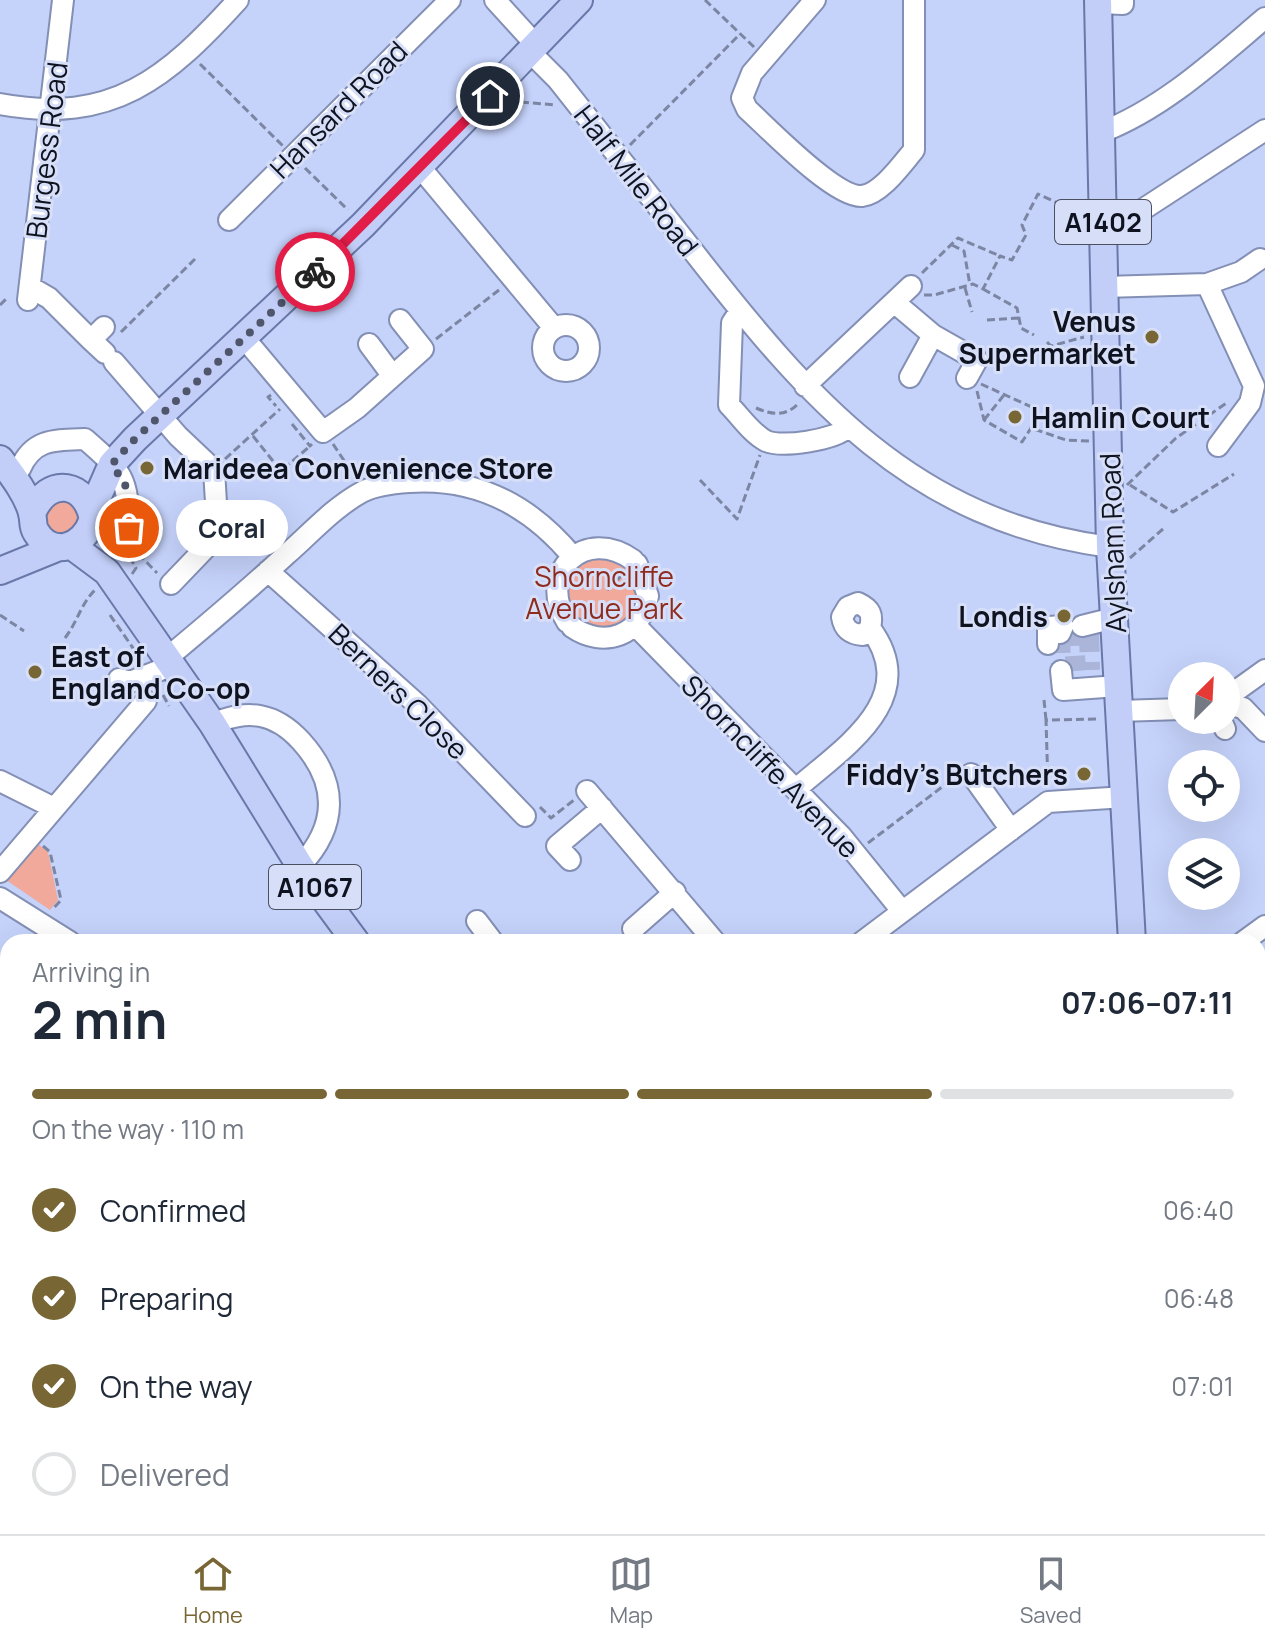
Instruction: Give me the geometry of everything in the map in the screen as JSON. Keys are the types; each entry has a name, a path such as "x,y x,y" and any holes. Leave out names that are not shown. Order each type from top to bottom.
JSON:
{"main road":[{"path":"112,464 83,539 0,571 21,546 33,519 37,500 56,488 112,464 161,414 245,339 363,225 579,0"},
{"name":"Aylsham Road","path":"1113,6 1102,132 1111,578 1078,629 1119,705 1132,934"},
{"path":"7,460 56,488 75,490 86,499 92,516"},
{"path":"7,460 44,541 66,547"},
{"name":"A1067","path":"92,516 99,576"},
{"name":"A1067","path":"66,547 99,576 170,661 300,866 350,934"}],"street":[{"name":"Burgess Road","path":"22,295 63,0"},
{"path":"0,104 50,110 103,103 146,85 182,60 238,0"},
{"name":"Hansard Road","path":"229,220 450,0"},
{"name":"Half Mile Road","path":"495,0 803,393 884,456 957,501 1028,530 1110,547"},
{"path":"815,0 765,57 744,87 742,98 747,109 831,183 847,193 862,196 874,190 914,150 914,0"},
{"path":"1102,132 1125,123 1192,79 1265,18"},
{"path":"1102,217 1119,225 1265,130"},
{"path":"419,166 554,328"},
{"path":"1104,287 1207,284 1263,260"},
{"path":"1207,284 1252,380 1250,403 1218,446"},
{"path":"803,393 911,286"},
{"path":"22,295 49,298 103,346 214,470 218,535 171,584"},
{"path":"894,302 933,335 977,360 967,378"},
{"path":"740,311 732,323 727,393 729,405 765,440 776,443 817,440 847,428"},
{"path":"245,339 317,439 423,349 400,320"},
{"path":"910,377 933,335"},
{"path":"369,344 392,375"},
{"path":"7,460 26,456 45,440 85,439 112,464 128,490 129,528"},
{"path":"119,679 130,682 170,661 268,571 363,491 392,484 437,480 478,487 511,501 541,521 573,557"},
{"path":"597,547 610,548 635,562 647,584 648,596 636,626 611,639 597,639 569,624 556,595 563,567 573,557 597,547"},
{"name":"Berners Close","path":"268,571 418,705 525,816"},
{"name":"Shorncliffe Avenue","path":"636,626 796,789 856,854 902,911"},
{"path":"796,789 869,726 884,698 887,675 878,639 870,628"},
{"path":"0,872 151,696 170,661"},
{"path":"1240,688 1265,670"},
{"path":"1069,681 1119,705 1168,708"},
{"path":"1240,707 1265,731"},
{"path":"212,723 239,715 263,716 283,725 317,758 329,795 327,823 319,846 300,866"},
{"path":"971,774 1011,830"},
{"path":"0,781 54,808"},
{"path":"587,791 709,934"},
{"path":"872,934 1048,802 1125,797"},
{"path":"570,860 557,846 602,808"},
{"path":"633,929 675,892"},
{"path":"0,898 57,934"},
{"path":"477,921 487,934"}],"path":[{"path":"705,0 765,57"},
{"path":"619,156 740,34"},
{"path":"197,62 292,154"},
{"path":"490,96 543,106 573,99"},
{"path":"307,170 363,225"},
{"path":"911,286 958,238 1012,260 1026,235 1022,225 1038,194 1102,217"},
{"path":"952,245 964,251 970,285"},
{"path":"983,289 1000,256"},
{"path":"103,346 195,259"},
{"path":"423,349 513,279"},
{"path":"910,318 925,294 970,285 1017,308 1021,328 1034,335"},
{"path":"965,288 972,312"},
{"path":"0,305 22,295"},
{"path":"987,320 1019,318"},
{"path":"1105,327 1078,340 1049,344 1084,366 1106,372"},
{"path":"1130,485 1176,438 1252,380"},
{"path":"986,383 1005,393 1036,409 1031,428 1022,442 1003,434 984,420 973,384 986,383"},
{"path":"727,393 773,415 784,414 803,393"},
{"path":"984,420 1005,393"},
{"path":"231,453 280,409"},
{"path":"1031,428 1066,440 1095,442"},
{"path":"253,436 281,471 317,439 341,453 363,491"},
{"path":"700,480 737,519 765,440"},
{"path":"1119,486 1130,485 1173,512 1234,474"},
{"path":"129,528 138,535 129,546 171,584"},
{"path":"1111,578 1163,529"},
{"path":"136,568 132,561 138,555"},
{"path":"65,638 78,620 79,608 97,589 99,576"},
{"path":"0,615 24,631"},
{"path":"1048,802 1046,720 1069,681"},
{"path":"1046,720 1119,705"},
{"path":"856,854 967,768 971,774"},
{"path":"525,816 538,806 551,818 587,791"},
{"path":"30,837 50,852 61,900 50,912"}],"green space":[{"path":"56,498 79,505 81,526 57,537 46,529 44,510"},
{"name":"Shorncliffe Avenue Park","path":"603,557 629,567 639,593 629,619 603,629 577,619 567,593 577,567"},
{"path":"38,844 48,852 58,900 50,910 6,880"}],"tunnel":[{"path":"1073,626 1076,671"},
{"path":"1089,632 1090,670"},
{"path":"1060,633 1061,671"}],"way so far":[{"path":"129,528 128,490 112,464 315,272"}],"place":[{"name":"Venus Supermarket","path":"1152,337"},
{"name":"Hamlin Court","path":"1015,417"},
{"name":"Marideea Convenience Store","path":"147,468"},
{"name":"Coral","path":"129,528"},
{"name":"Londis","path":"1064,616"},
{"name":"East of England Co-op","path":"35,672"},
{"name":"Fiddy's Butchers","path":"1084,774"}],"route":[{"path":"315,272 490,96"}]}
